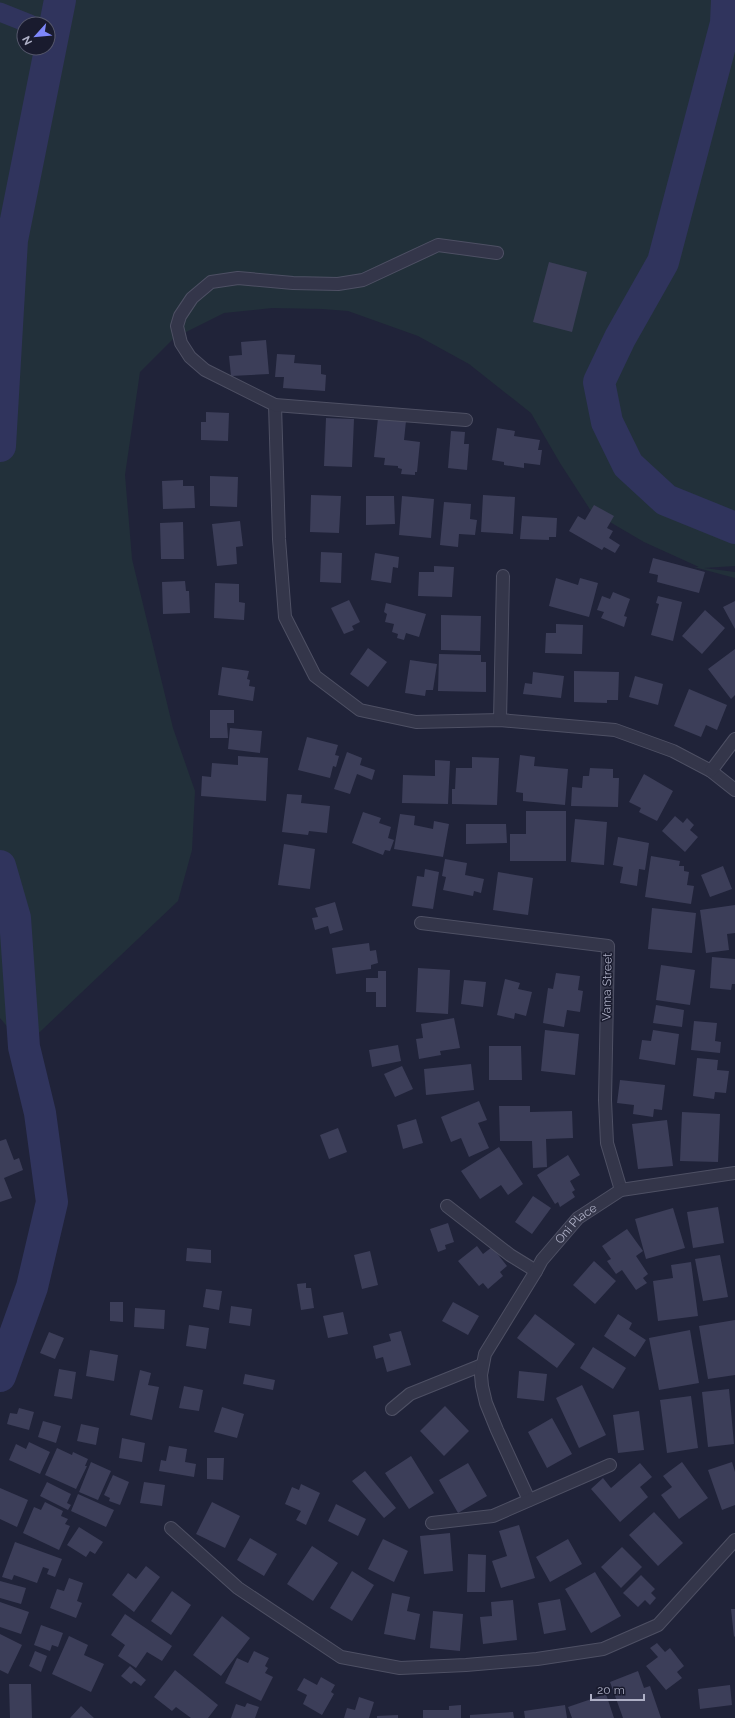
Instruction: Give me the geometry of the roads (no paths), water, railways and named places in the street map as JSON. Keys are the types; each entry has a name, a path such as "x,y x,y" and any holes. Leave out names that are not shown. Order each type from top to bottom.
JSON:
{"street":[{"path":"466,420 275,405 205,370 190,357 181,343 177,326 180,316 192,298 211,282 238,278 293,283 338,284 363,280 438,244 497,253"},
{"path":"275,405 279,539 285,617 315,676 360,710 416,722 500,720 615,730 673,751 711,771 735,790"},
{"path":"500,720 503,576"},
{"path":"711,771 735,739"},
{"name":"Vama Street","path":"421,923 608,946 605,1100 607,1143 621,1190"},
{"name":"Oni Place","path":"482,1365 485,1354 542,1260 578,1218 621,1190 735,1173"},
{"path":"447,1206 498,1247 536,1271"},
{"path":"392,1409 410,1394 482,1365 482,1386 486,1403 529,1500"},
{"path":"432,1523 494,1516 610,1465"},
{"path":"171,1528 238,1588 341,1657 400,1668 466,1665 537,1659 603,1649 658,1625 735,1540"}],"waterway":[{"path":"0,446 12,240 60,0"},
{"path":"727,0 726,23 663,262 620,338 599,382 607,422 628,465 666,500 735,528"},
{"path":"0,12 16,18"},
{"path":"0,866 15,918 24,1047 40,1113 52,1202 32,1287 0,1376"}]}
